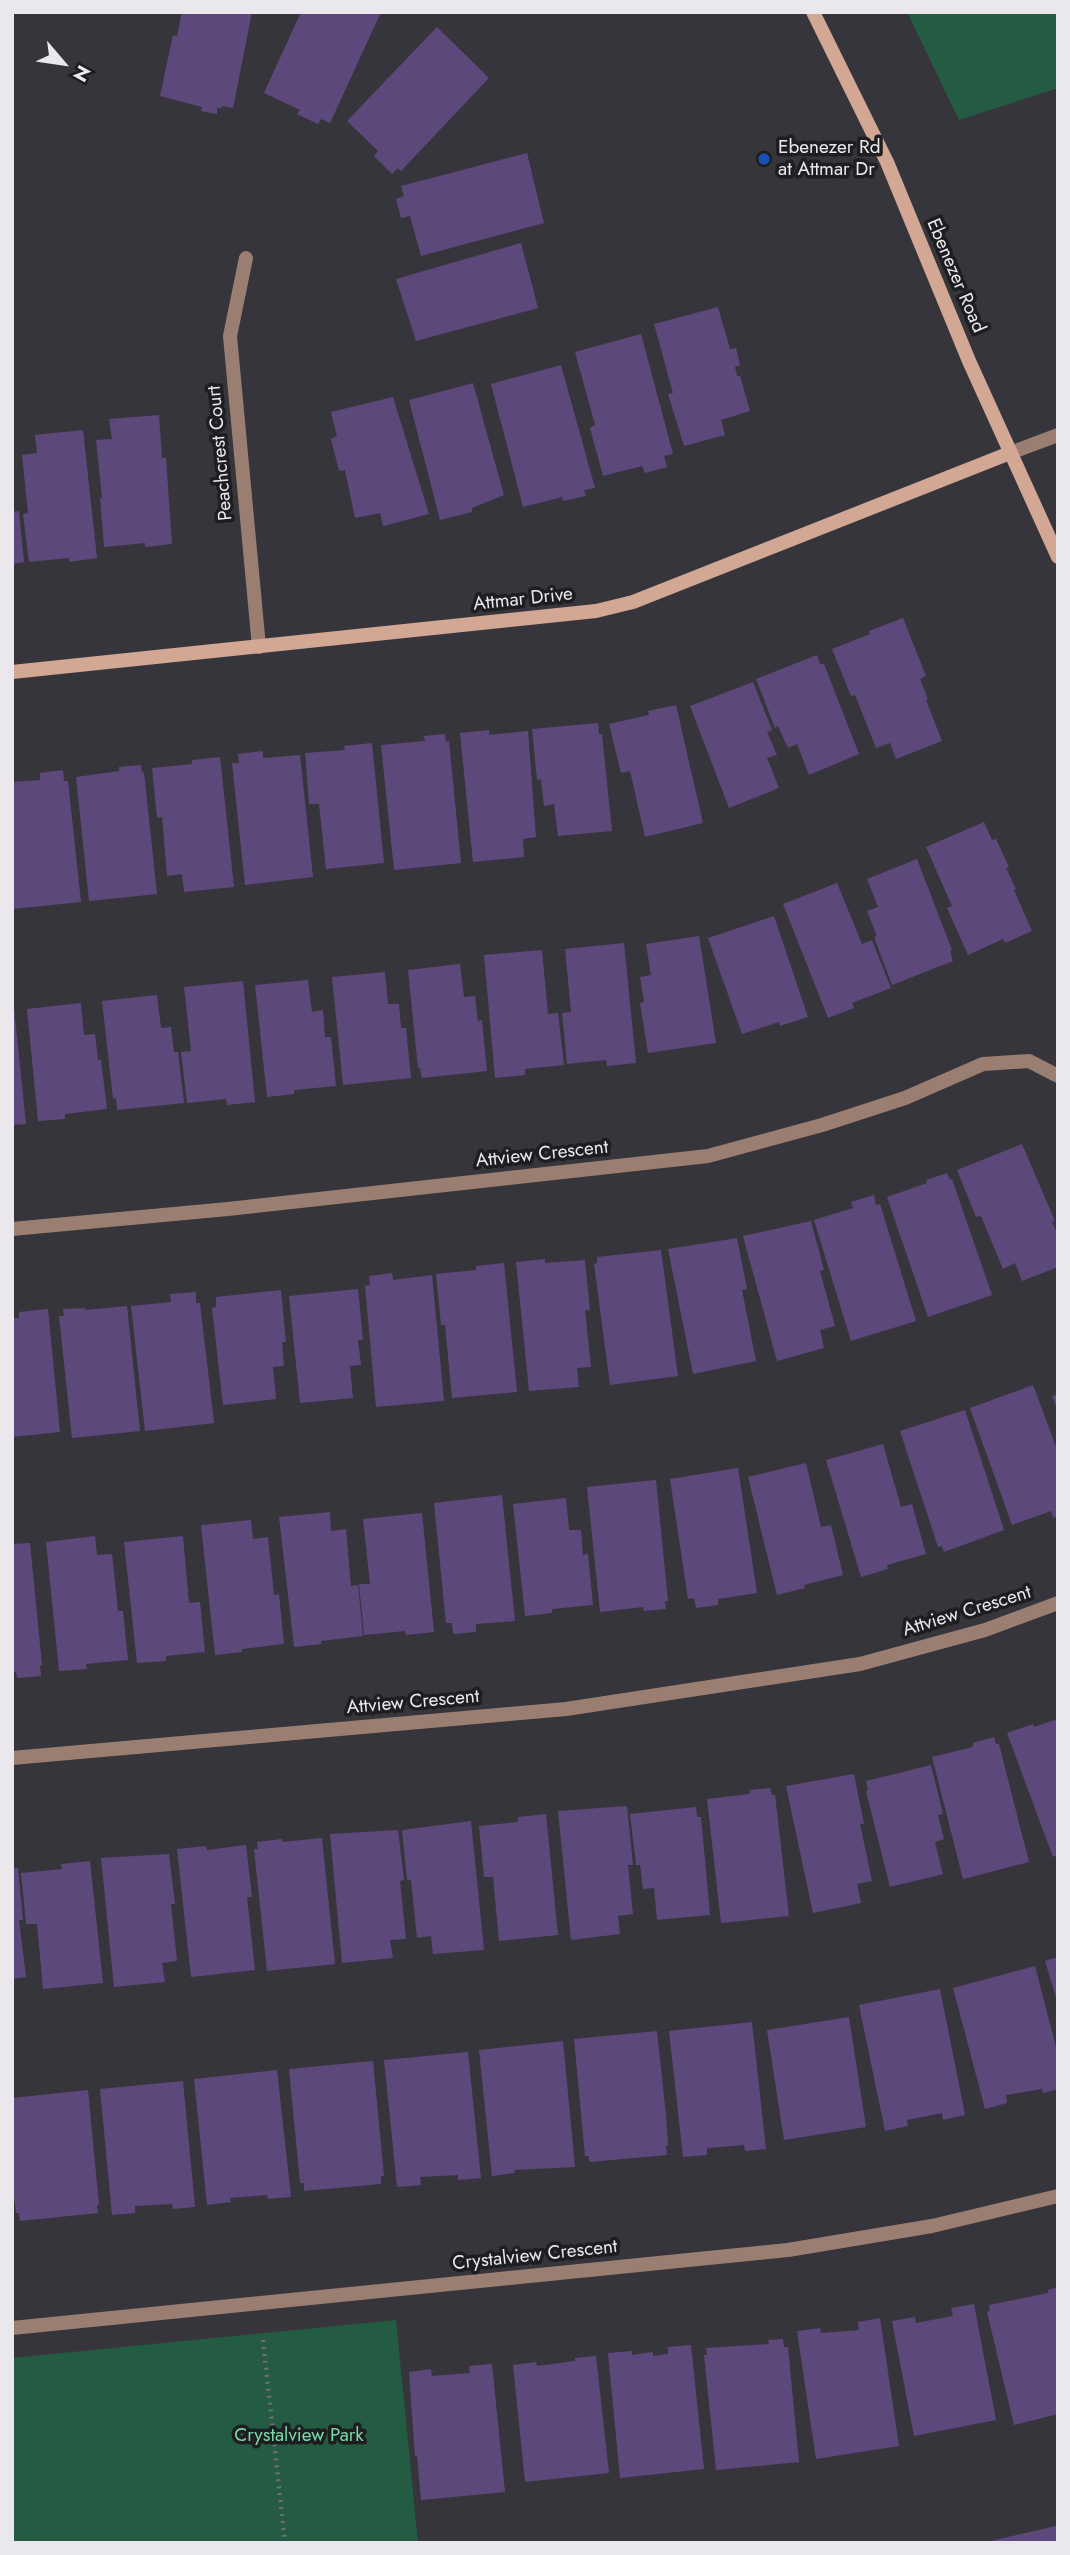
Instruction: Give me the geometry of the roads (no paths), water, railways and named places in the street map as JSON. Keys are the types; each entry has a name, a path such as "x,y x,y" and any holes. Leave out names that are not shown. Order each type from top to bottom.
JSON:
{"street":[{"name":"Ebenezer Road","path":"813,12 887,162 1010,453 1058,557"},
{"name":"Peachcrest Court","path":"246,258 230,336 259,647"},
{"path":"1010,453 1058,435"},
{"name":"Attmar Drive","path":"12,672 554,617 608,608 633,601 1010,453"},
{"name":"Attview Crescent","path":"12,1229 242,1208 708,1156 822,1125 905,1098 983,1064 1029,1061 1058,1076"},
{"name":"Attview Crescent","path":"12,1758 566,1709 860,1664 985,1630 1058,1603"},
{"name":"Crystalview Crescent","path":"12,2328 788,2250 932,2226 1058,2196"}],"place":[{"name":"Ebenezer Rd at Attmar Dr","path":"764,159"}],"park label":[{"name":"Crystalview Park","path":"299,2436"}]}
